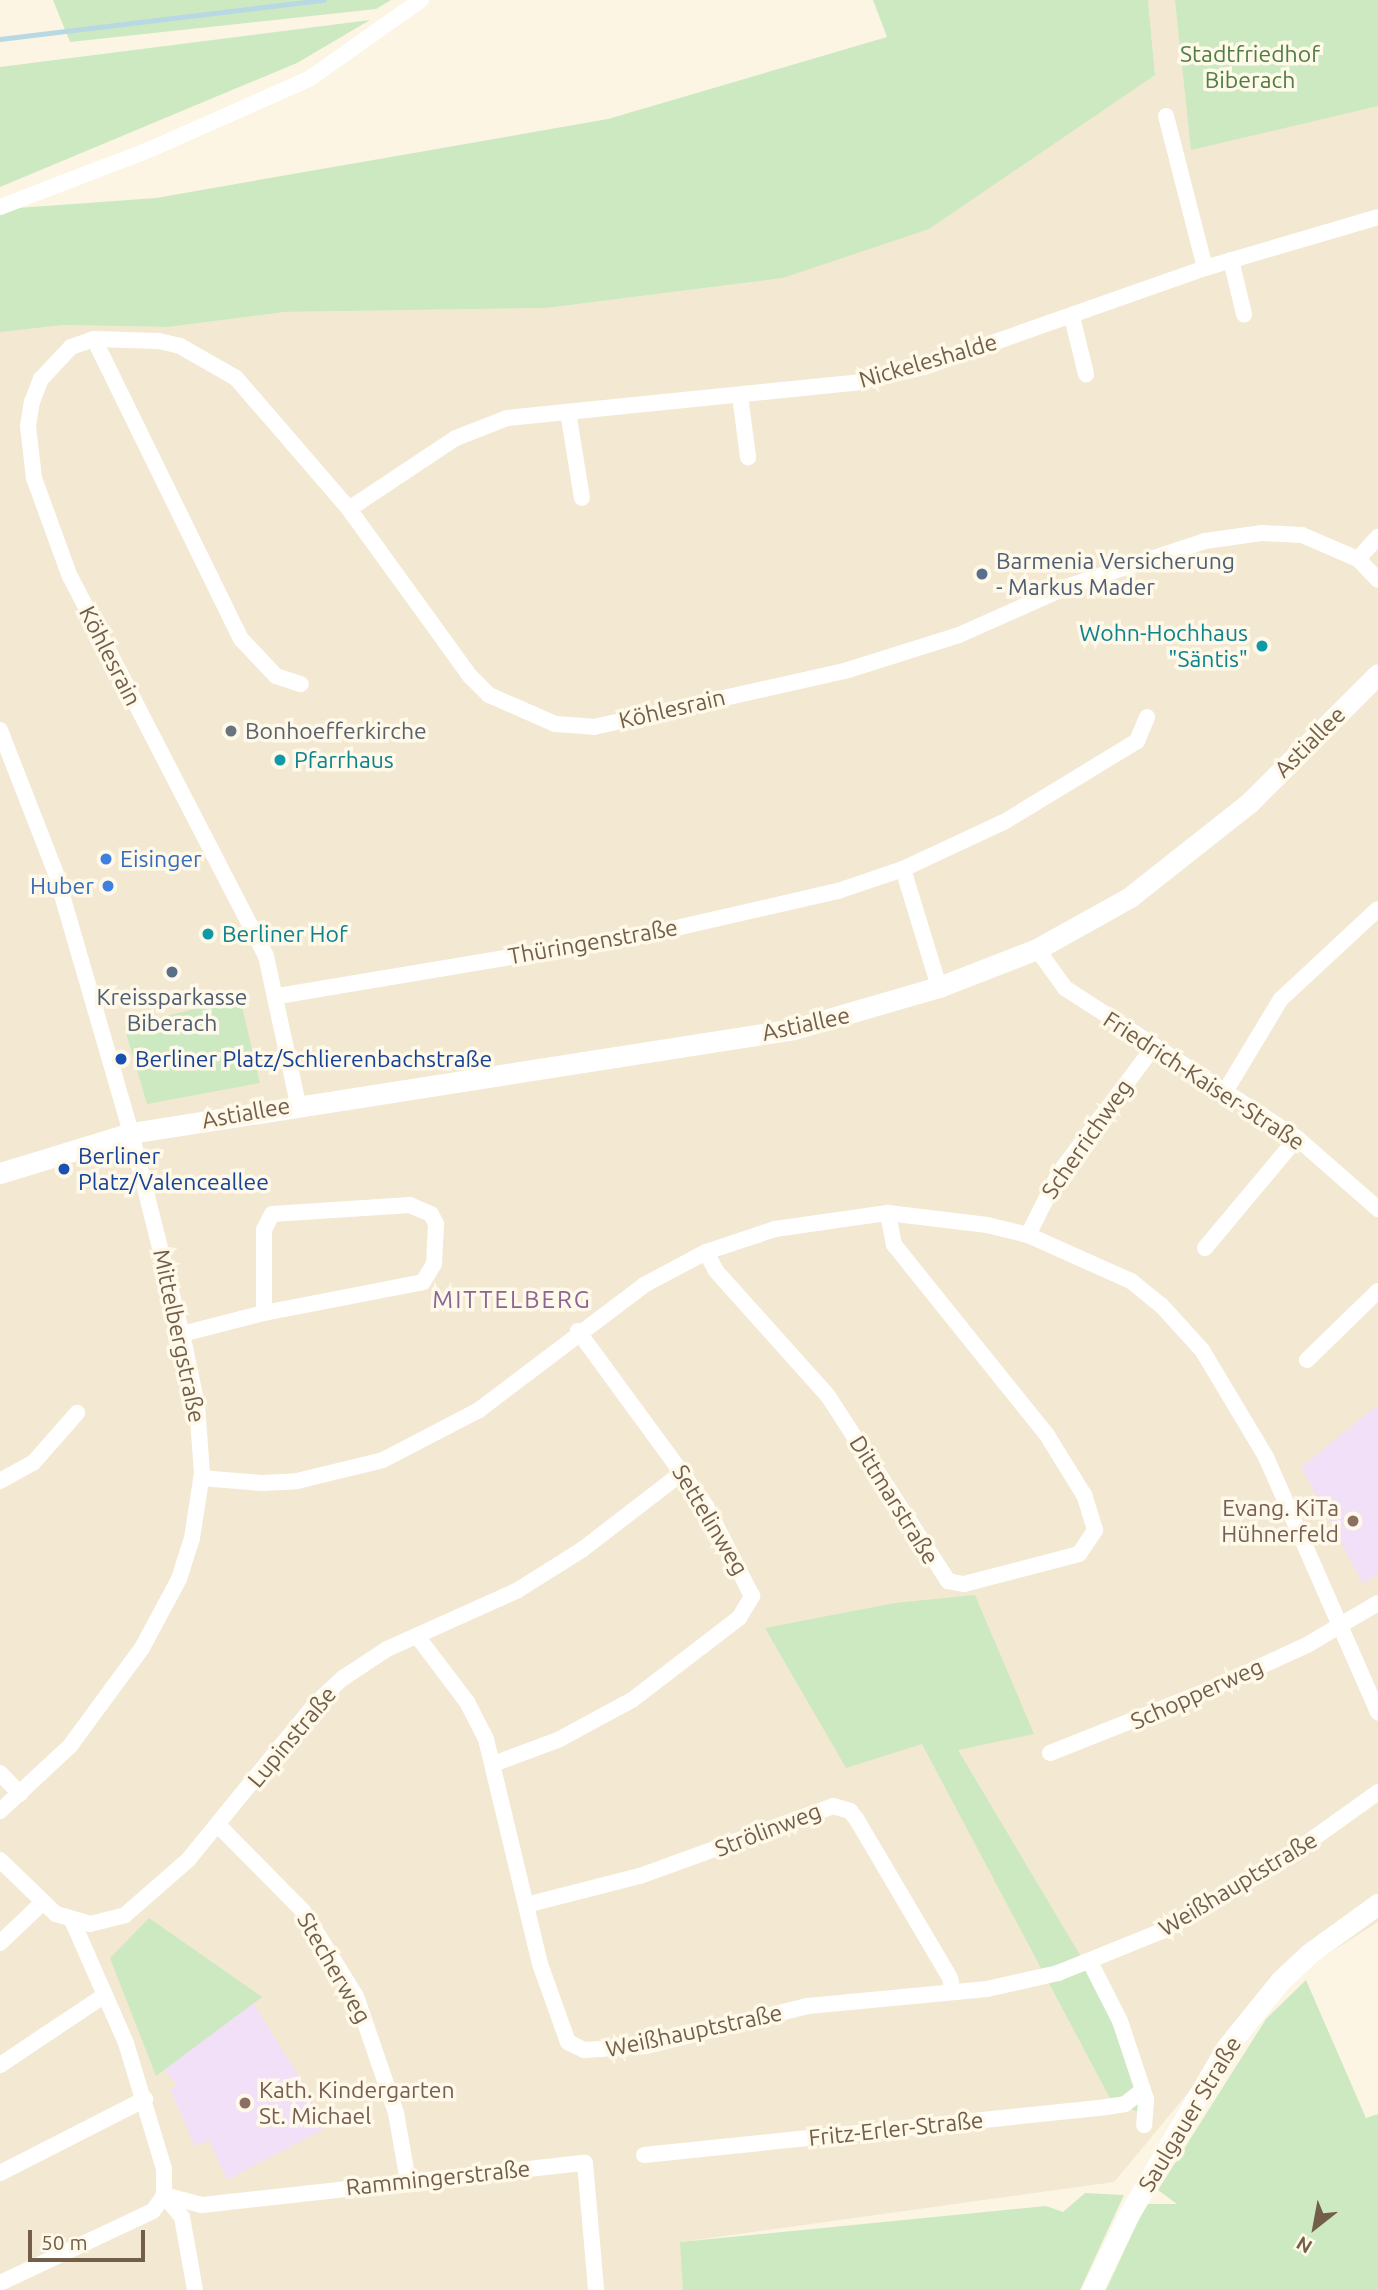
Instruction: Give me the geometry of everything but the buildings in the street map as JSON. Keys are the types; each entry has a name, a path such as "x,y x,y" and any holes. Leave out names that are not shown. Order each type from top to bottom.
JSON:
{"street":[{"path":"0,207 151,149 309,79 421,0"},
{"path":"1166,117 1205,268"},
{"name":"Nickeleshalde","path":"349,509 480,427 507,418 854,383 924,367 1205,268 1378,217"},
{"path":"1231,260 1244,314"},
{"path":"1072,317 1086,374"},
{"path":"94,339 241,639 276,676 301,684"},
{"name":"Köhlesrain","path":"298,1104 278,996 254,930 70,577 34,478 28,426 41,379 71,347 94,339 159,341 219,365 262,405 349,509 470,676 489,695 528,716 574,727 594,727 848,670 959,635 1069,586 1205,541 1281,532 1328,542 1358,559 1378,580"},
{"path":"740,396 748,457"},
{"path":"568,412 582,498"},
{"path":"1358,559 1378,537"},
{"name":"Astiallee","path":"0,1173 131,1133 298,1104 794,1029 939,987 1037,949 1129,897 1203,843 1378,674"},
{"name":"Thüringenstraße","path":"278,996 650,934 838,891 903,869 1004,822 1137,741 1147,717"},
{"name":"Mittelbergstraße","path":"0,730 55,871 131,1133 182,1334 200,1432 201,1478 192,1538 179,1579 146,1641 70,1746 0,1811"},
{"path":"903,869 939,987"},
{"path":"1226,1090 1281,999 1378,909"},
{"name":"Friedrich-Kaiser-Straße","path":"1037,949 1065,988 1153,1048 1226,1090 1297,1138 1378,1209"},
{"name":"Scherrichweg","path":"1028,1235 1059,1172 1153,1048"},
{"path":"1205,1248 1297,1138"},
{"path":"182,1334 264,1312 423,1282 434,1264 436,1224 431,1214 410,1205 272,1214 264,1230 264,1312"},
{"path":"201,1478 262,1483 297,1481 383,1460 479,1410 578,1331 644,1285 706,1252 775,1228 888,1213 947,1218 1028,1235 1131,1281 1161,1305 1202,1350 1266,1457 1378,1712"},
{"name":"Dittmarstraße","path":"706,1252 716,1271 828,1396 948,1581 964,1584 1079,1554 1096,1530 1084,1496 1047,1435 894,1245 888,1213"},
{"path":"1307,1360 1378,1291"},
{"name":"Settelinweg","path":"496,1763 558,1740 632,1700 740,1618 749,1605 748,1581 682,1472 578,1331"},
{"path":"0,1481 33,1463 77,1413"},
{"name":"Lupinstraße","path":"0,1860 41,1904 72,1920 90,1924 125,1915 156,1892 218,1825 316,1703 367,1660 488,1606 552,1569 682,1472"},
{"name":"Schopperweg","path":"1050,1753 1209,1690 1340,1627 1378,1602"},
{"name":"Weißhauptstraße","path":"417,1636 478,1719 496,1763 526,1905 564,2034 568,2042 584,2050 646,2046 808,2006 1025,1983 1090,1962 1162,1931 1257,1876 1378,1792"},
{"path":"0,1773 20,1794"},
{"name":"Strölinweg","path":"526,1905 640,1876 833,1806 850,1811 857,1819 950,1978 953,1991"},
{"name":"Stecherweg","path":"218,1825 303,1911 356,1996 393,2102 408,2181"},
{"path":"0,1943 41,1904"},
{"name":"Saulgauer Straße","path":"1091,2290 1128,2216 1226,2048 1280,1982 1378,1904"},
{"path":"0,2283 153,2211 164,2195 164,2169 145,2099 105,1995 72,1920"},
{"path":"1090,1962 1120,2021 1143,2090 1144,2125"},
{"path":"0,2065 105,1995"},
{"name":"Fritz-Erler-Straße","path":"645,2155 1106,2107 1125,2104 1143,2090"},
{"path":"0,2173 145,2099"},
{"name":"Rammingerstraße","path":"164,2195 202,2204 585,2162 596,2290"},
{"path":"164,2195 182,2217 195,2290"}],"shaded area":[{"path":"1148,0 1378,0 1378,1922 1275,1988 1114,2182 681,2242 683,2290 0,2290 0,267 62,325 168,327 286,312 546,308 783,278 1155,75"},
{"name":"Evang. KiTa Hühnerfeld","path":"1378,1405 1378,1574 1363,1584 1301,1467"},
{"name":"Kath. Kindergarten St. Michael","path":"253,2003 304,2084 324,2129 227,2180 209,2140 195,2146 170,2089 177,2086 165,2069"}],"green space":[{"path":"53,0 391,0 376,9 70,42"},
{"path":"873,0 1148,0 1155,75 929,229 783,278 546,308 286,312 168,327 62,325 0,332 0,214 17,208 156,198 608,119 887,37"},
{"name":"Stadtfriedhof Biberach","path":"1175,0 1378,0 1378,106 1191,150"},
{"path":"370,20 297,63 0,187 0,67"},
{"path":"240,998 260,1083 147,1104 124,1026"},
{"path":"975,1595 1034,1734 958,1750 1102,1992 1144,2114 1112,2102 922,1744 846,1768 765,1628 895,1603"},
{"path":"149,1918 262,1997 156,2076 110,1958"},
{"path":"1306,1980 1366,2118 1378,2114 1378,2290 1106,2290 1146,2204 1177,2204 1158,2190 1266,2019"},
{"path":"1085,2193 1124,2195 1080,2290 683,2290 680,2242 1046,2206 1063,2212"}],"waterway":[{"path":"0,39 324,0"}],"place":[{"name":"Barmenia Versicherung - Markus Mader","path":"982,574"},
{"name":"Wohn-Hochhaus \"Säntis\"","path":"1262,646"},
{"name":"Bonhoefferkirche","path":"231,731"},
{"name":"Pfarrhaus","path":"280,760"},
{"name":"Eisinger","path":"106,859"},
{"name":"Huber","path":"108,886"},
{"name":"Berliner Hof","path":"208,934"},
{"name":"Kreissparkasse Biberach","path":"172,972"},
{"name":"Berliner Platz/Schlierenbachstraße","path":"121,1059"},
{"name":"Berliner Platz/Valenceallee","path":"64,1169"},
{"name":"Evang. KiTa Hühnerfeld","path":"1353,1521"},
{"name":"Kath. Kindergarten St. Michael","path":"245,2103"}],"district":[{"name":"MITTELBERG","path":"512,1300"}]}
